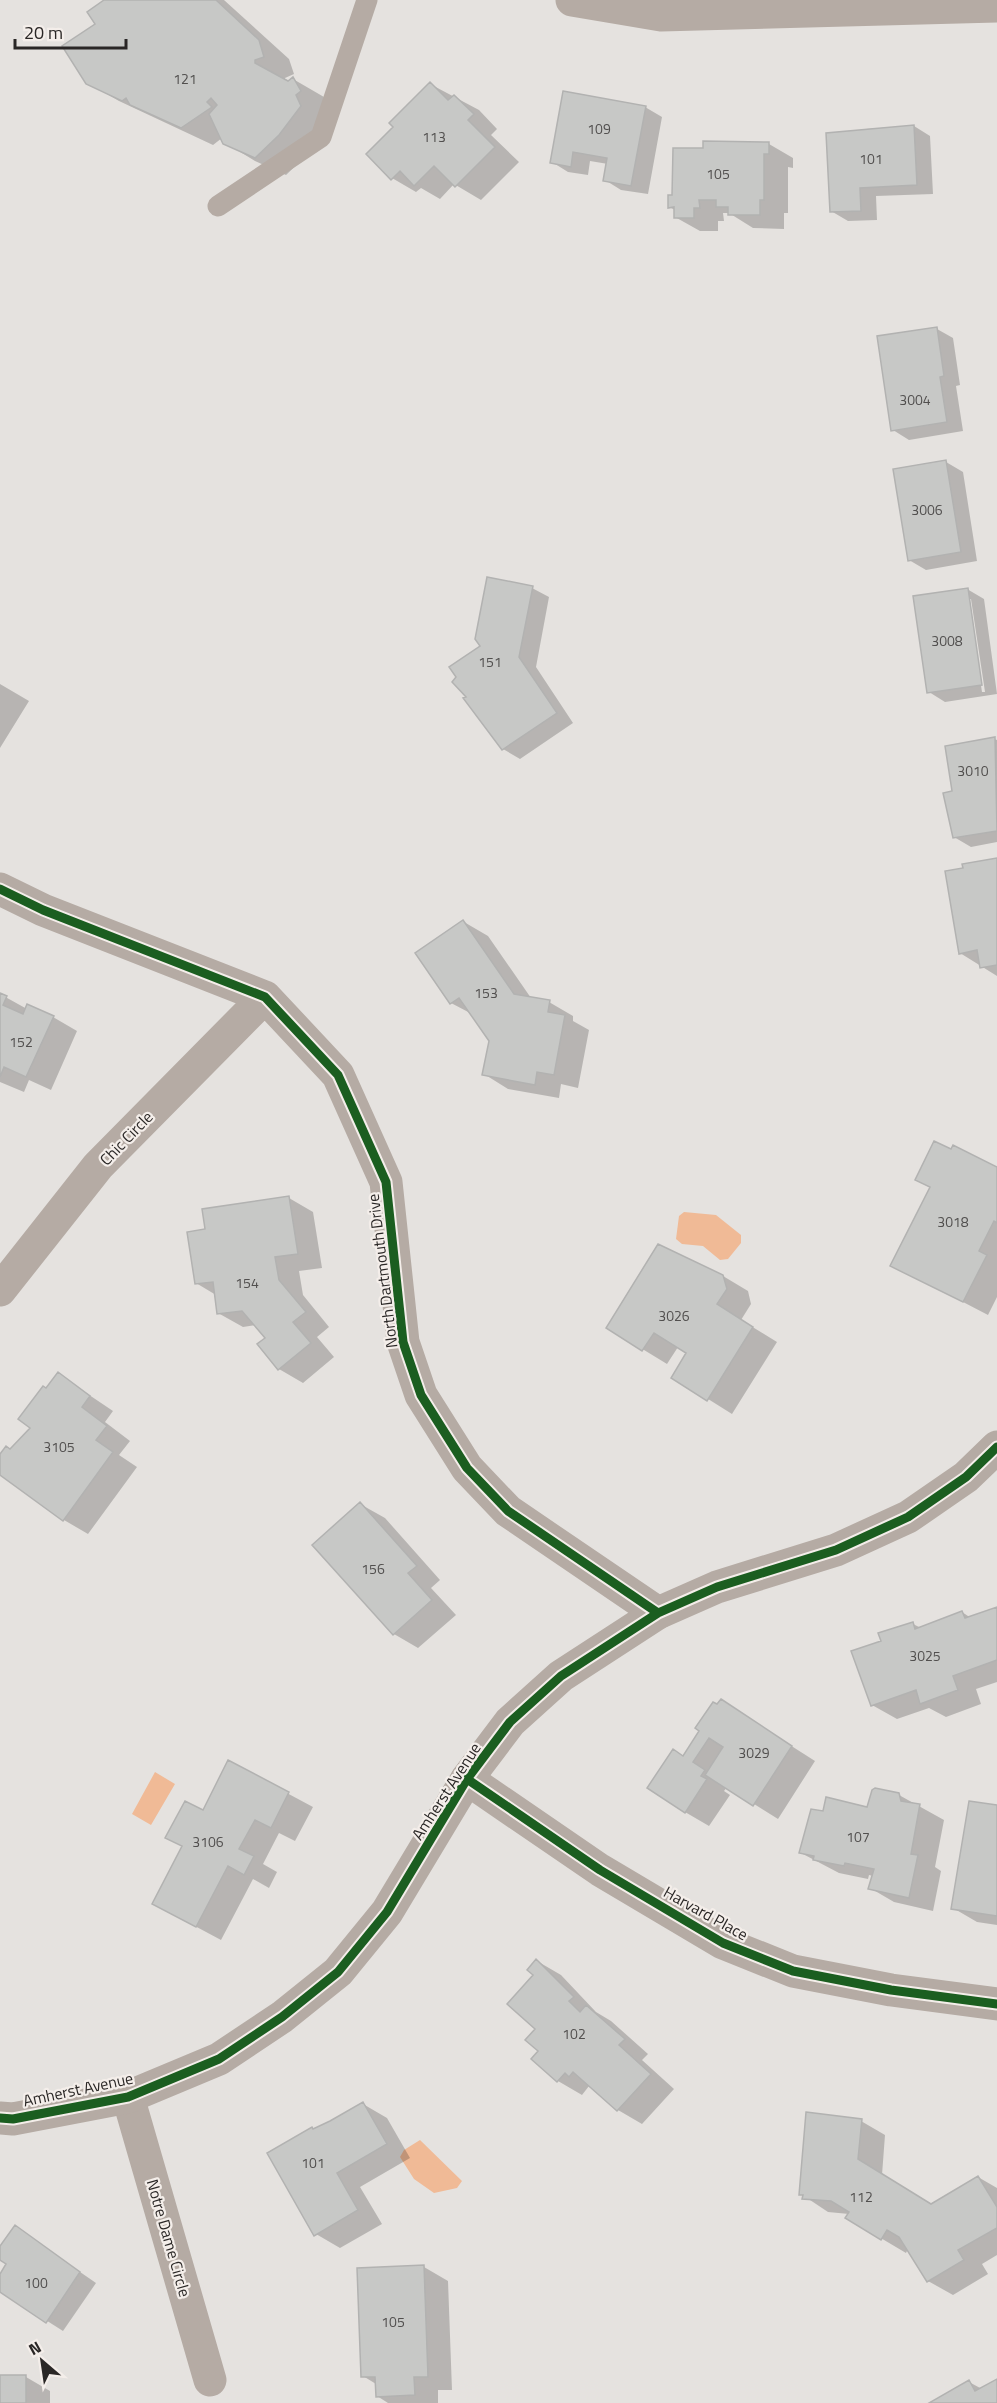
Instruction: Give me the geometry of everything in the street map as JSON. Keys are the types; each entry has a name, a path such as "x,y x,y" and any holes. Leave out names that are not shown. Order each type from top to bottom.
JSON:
{"street":[{"path":"572,0 660,15 997,6"},
{"name":"North Dartmouth Drive","path":"0,889 43,910 265,997 338,1075 386,1182 403,1342 421,1395 467,1468 508,1511 658,1613"},
{"name":"Chic Circle","path":"0,1290 98,1167 265,997"},
{"name":"Amherst Avenue","path":"0,2118 13,2119 128,2097 219,2060 282,2018 338,1972 387,1912 467,1779 510,1722 561,1676 658,1613 717,1587 836,1550 908,1517 966,1477 997,1447"},
{"name":"Harvard Place","path":"467,1779 600,1870 723,1943 794,1971 891,1990 997,2004"},
{"name":"Notre Dame Circle","path":"128,2097 210,2380"}],"lane":[{"path":"218,206 321,137 367,0"}],"shaded area":[{"path":"684,1212 716,1215 741,1235 741,1243 728,1259 720,1260 703,1246 682,1244 676,1239 679,1216"},
{"path":"155,1772 175,1784 151,1825 132,1814"},
{"path":"420,2140 462,2181 457,2188 434,2193 414,2179 400,2157 404,2150"}],"building":[{"path":"104,0 216,0 259,40 264,57 255,60 255,63 288,81 293,77 301,91 296,95 301,106 279,135 255,158 223,144 209,114 217,105 211,98 207,102 212,107 181,128 130,105 126,98 122,101 86,84 62,46 95,24 87,12"},
{"path":"430,82 448,100 454,95 474,114 468,120 495,147 455,187 434,166 414,186 400,171 391,180 366,154 393,127 389,123"},
{"path":"563,91 646,106 631,186 603,181 607,158 573,152 571,167 550,163"},
{"path":"914,125 917,185 860,188 861,211 830,212 826,133"},
{"path":"703,141 769,142 769,154 764,154 764,200 760,200 760,215 728,215 728,207 716,207 716,200 699,200 700,208 694,208 694,218 674,218 674,207 668,208 668,195 672,195 673,148 703,148"},
{"path":"937,327 944,376 940,377 947,422 891,431 877,336"},
{"path":"946,460 961,552 908,561 893,469"},
{"path":"487,577 533,586 519,657 557,713 502,750 463,698 466,697 452,682 456,677 449,667 480,646 475,639"},
{"path":"968,588 982,685 927,693 913,596"},
{"path":"995,737 997,831 953,838 943,793 952,791 945,746"},
{"path":"997,858 997,965 980,968 977,950 959,954 945,871 963,868 962,864"},
{"path":"463,920 514,994 550,1000 548,1012 565,1015 554,1075 537,1072 535,1085 482,1075 489,1041 459,998 450,1004 415,953"},
{"path":"0,993 7,996 3,1005 23,1014 27,1004 54,1016 26,1077 4,1067 0,1077"},
{"path":"934,1141 951,1149 953,1145 997,1167 997,1223 994,1221 979,1251 987,1255 963,1302 890,1266 930,1187 915,1180"},
{"path":"289,1196 298,1254 275,1257 279,1280 306,1312 293,1322 311,1343 278,1370 257,1344 265,1338 242,1311 217,1314 213,1282 195,1284 187,1232 205,1229 202,1209"},
{"path":"658,1244 723,1275 727,1289 717,1304 753,1327 707,1401 671,1378 686,1353 654,1333 642,1351 606,1328"},
{"path":"58,1372 90,1396 82,1407 107,1426 96,1440 113,1452 63,1521 0,1475 0,1454 6,1446 10,1449 30,1428 18,1419 43,1386 46,1388"},
{"path":"360,1502 417,1566 408,1573 432,1600 393,1635 312,1545"},
{"path":"997,1607 997,1660 953,1676 958,1690 920,1704 916,1690 871,1706 851,1651 881,1641 878,1633 913,1622 915,1629 962,1611 965,1618"},
{"path":"721,1699 792,1746 753,1806 705,1775 723,1747 709,1738 693,1762 705,1770 701,1776 707,1779 685,1813 647,1788 673,1749 683,1756 699,1731 695,1728 713,1702 717,1704"},
{"path":"228,1760 289,1792 271,1828 255,1820 239,1849 254,1856 244,1875 228,1866 196,1927 152,1904 182,1846 165,1838 185,1801 203,1810"},
{"path":"875,1788 899,1793 901,1801 920,1804 911,1854 918,1855 909,1898 868,1889 874,1869 813,1860 814,1856 799,1853 811,1809 823,1811 826,1797 867,1807 872,1790"},
{"path":"969,1801 997,1805 997,1916 951,1909"},
{"path":"536,1959 574,1997 569,2001 580,2012 586,2005 625,2039 619,2045 651,2074 617,2111 573,2072 569,2077 565,2073 557,2082 531,2059 538,2051 525,2040 535,2029 507,2004 533,1975 527,1970"},
{"path":"363,2102 387,2144 337,2173 358,2210 314,2236 267,2153 312,2127 313,2129 330,2121"},
{"path":"806,2112 862,2119 858,2159 931,2204 978,2176 997,2207 997,2228 958,2250 964,2260 927,2282 899,2237 887,2230 881,2240 845,2218 849,2212 831,2201 802,2199 803,2195 799,2195"},
{"path":"15,2225 80,2272 46,2323 0,2292 0,2274 6,2264 0,2260 0,2246"},
{"path":"424,2265 428,2377 414,2377 415,2395 376,2397 375,2377 361,2377 357,2268"},
{"path":"0,2375 26,2375 26,2403 0,2403"},
{"path":"997,2379 997,2403 929,2403 969,2380 975,2391"}],"cycle path":[{"path":"0,889 43,910 265,997 338,1075 386,1182 403,1342 421,1395 467,1468 508,1511 658,1613"},
{"path":"0,2118 13,2119 128,2097 219,2059 282,2017 338,1972 387,1912 467,1779 510,1722 561,1676 658,1613 717,1587 836,1550 908,1517 966,1477 997,1447"},
{"path":"467,1779 600,1870 723,1943 793,1971 891,1990 997,2004"}]}
